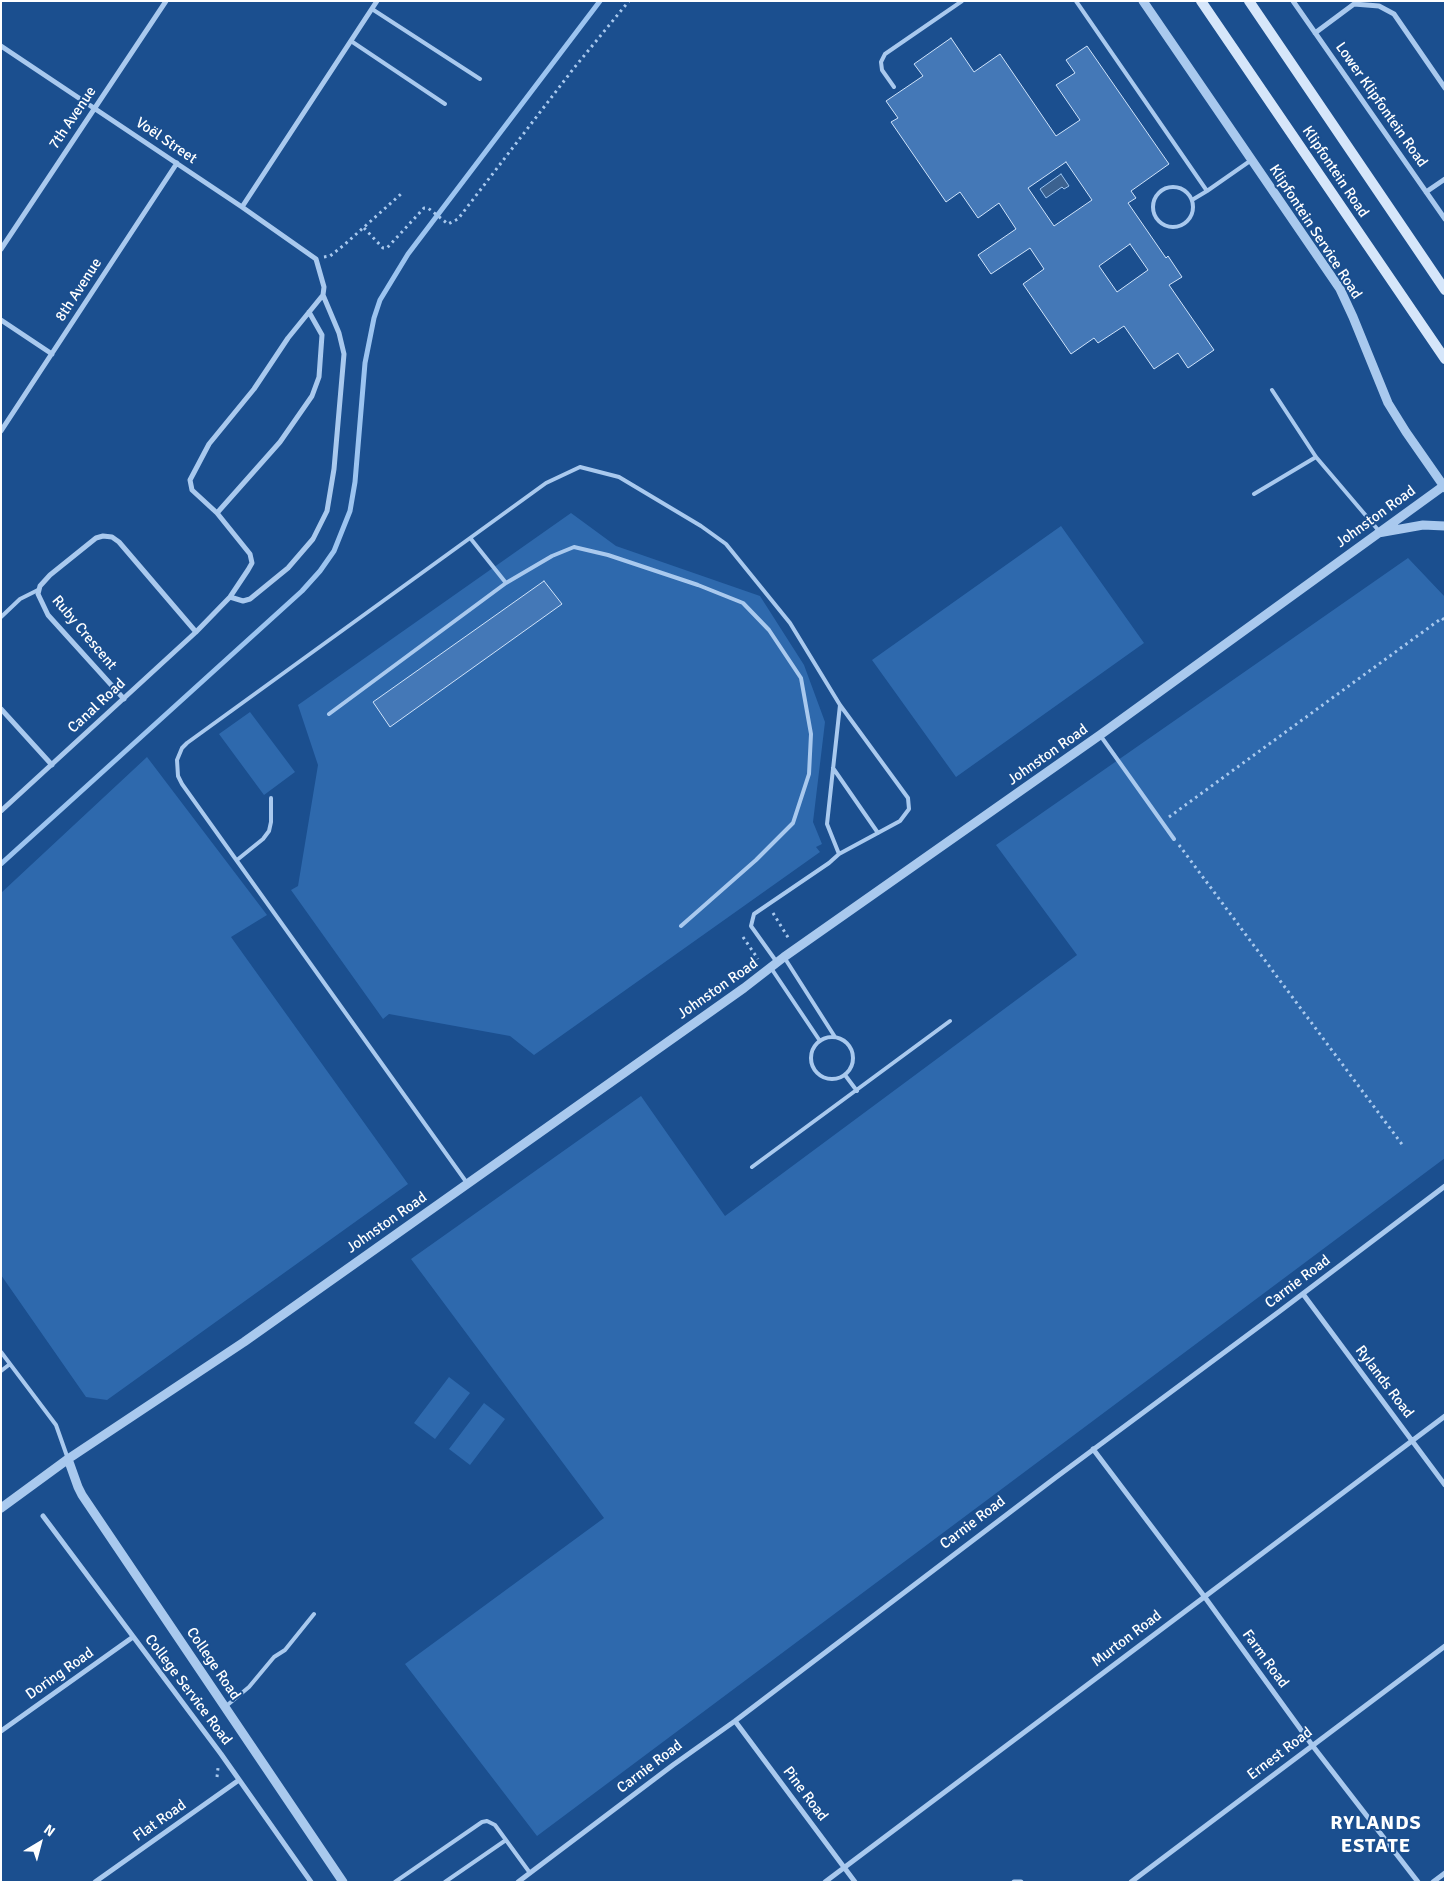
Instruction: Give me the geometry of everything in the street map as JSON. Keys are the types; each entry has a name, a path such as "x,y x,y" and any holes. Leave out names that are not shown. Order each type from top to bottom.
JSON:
{"main road":[{"name":"Klipfontein Road","path":"1201,1 1445,359"},
{"name":"Klipfontein Road","path":"1249,1 1445,290"}],"street":[{"name":"7th Avenue","path":"1,249 166,1"},
{"path":"242,206 377,1"},
{"name":"Klipfontein Service Road","path":"1143,1 1340,290 1388,403 1444,486"},
{"name":"Lower Klipfontein Road","path":"1294,1 1445,219"},
{"name":"Lower Klipfontein Road","path":"1316,33 1353,3 1379,6 1394,14 1445,88"},
{"name":"Voël Street","path":"1,46 242,206 316,259"},
{"name":"8th Avenue","path":"1,431 177,163"},
{"path":"1426,192 1445,179"},
{"path":"230,597 244,601 250,599 288,568 308,547 320,528 327,511 334,470 344,354 339,333 323,295 323,282 316,259"},
{"path":"309,312 322,335 319,377 312,396 280,442 217,513 192,490 190,485 192,475 209,444 228,423 254,389 288,338 309,312 323,295"},
{"path":"1,320 52,354"},
{"name":"Johnston Road","path":"1,1508 68,1459 244,1342 1100,734 1444,486"},
{"name":"Canal Road","path":"1,812 196,632 230,597 252,563 252,558 217,513"},
{"path":"1378,533 1423,525 1445,526"},
{"name":"Ruby Crescent","path":"124,699 48,615 40,601 38,590 50,575 96,538 108,536 119,542 196,632"},
{"path":"1,709 52,765"},
{"name":"Carnie Road","path":"518,1882 673,1765 735,1721 917,1581 1445,1186"},
{"name":"Rylands Road","path":"1303,1294 1445,1485"},
{"name":"Murton Road","path":"824,1882 1445,1416"},
{"name":"Farm Road","path":"1094,1450 1204,1596 1312,1745 1418,1882"},
{"name":"College Road","path":"68,1459 78,1487 343,1882"},
{"name":"College Service Road","path":"43,1516 239,1780 311,1882"},
{"name":"Doring Road","path":"1,1731 133,1638"},
{"name":"Ernest Road","path":"1131,1882 1445,1646"},
{"name":"Pine Road","path":"735,1721 855,1882"},
{"name":"Flat Road","path":"95,1882 239,1780"},
{"path":"1433,1882 1445,1873"},
{"path":"1014,1882 1021,1882"}],"lane":[{"path":"894,87 881,66 885,54 962,1"},
{"path":"1076,1 1207,190"},
{"path":"372,9 480,79"},
{"path":"351,41 445,104"},
{"path":"1192,200 1252,160"},
{"path":"1170,187 1184,190 1192,200 1192,214 1184,225 1177,227 1163,225 1154,214 1154,200 1163,190 1170,187"},
{"path":"1272,390 1316,457 1378,533"},
{"path":"1254,494 1316,457"},
{"path":"467,1183 178,776 177,760 182,748 195,738 546,484 580,467 619,478 702,526 726,544 790,623 840,706 908,798 909,809 900,820 839,854 829,864 754,914 751,926 836,1037 850,1046 853,1053 853,1062 850,1069 845,1075 837,1079 829,1079 815,1071 811,1055 814,1047 820,1041 836,1037"},
{"path":"472,539 506,583"},
{"path":"329,714 506,583 552,556 574,546 608,555 698,585 743,604 769,630 801,678 811,734 809,774 793,823 756,860 681,926"},
{"path":"1,617 20,599 38,590"},
{"path":"839,854 827,824 840,706"},
{"path":"1100,734 1174,838"},
{"path":"833,768 878,833"},
{"path":"237,860 269,831 271,822 270,798"},
{"path":"778,963 820,1041"},
{"path":"752,1167 950,1021"},
{"path":"845,1075 856,1091"},
{"path":"1,1352 56,1426 68,1459"},
{"path":"1,1371 10,1364"},
{"path":"226,1707 250,1687 274,1656 285,1650 314,1614"},
{"path":"395,1882 482,1822 490,1822 530,1873"},
{"path":"445,1882 506,1840"}],"path":[{"path":"364,228 383,248 387,248 424,208 428,208 448,224 458,219 574,68 629,1"},
{"path":"316,259 330,256 401,194"},
{"path":"1162,822 1442,618 1445,621"},
{"path":"1174,838 1404,1147"},
{"path":"773,913 789,940"},
{"path":"743,937 758,960"}],"shaded area":[{"path":"1061,174 1069,186 1064,189 1062,187 1046,198 1040,189"},
{"path":"571,513 616,546 760,596 804,665 825,722 813,822 822,844 816,847 820,852 534,1055 510,1036 389,1014 383,1019 291,890 298,886 318,765 298,705"},
{"path":"1061,526 1144,643 956,777 872,660"},
{"path":"1408,558 1445,597 1445,1158 537,1836 405,1664 604,1518 411,1259 641,1096 725,1216 1077,955 996,845"},
{"path":"250,712 295,772 264,795 219,734"},
{"path":"147,757 267,915 231,937 408,1184 107,1400 86,1397 1,1275 1,893"},
{"path":"449,1377 470,1393 435,1439 414,1423"},
{"path":"484,1403 505,1419 470,1465 449,1449"}],"building":[{"path":"951,38 974,72 1000,54 1056,136 1080,120 1056,85 1075,73 1066,60 1087,46 1169,164 1131,191 1136,198 1128,203 1166,258 1168,256 1182,277 1169,285 1214,350 1188,368 1178,353 1154,369 1124,326 1098,343 1094,338 1071,354 1023,284 1044,269 1030,248 991,274 978,255 1016,229 999,203 978,218 960,192 946,202 891,122 898,118 886,101 923,76 914,64","holes":["1066,162 1092,200 1054,226 1028,188","1130,244 1148,270 1117,292 1099,266"]},
{"path":"544,581 562,604 390,727 373,702"}],"waterway":[{"path":"1,864 302,591 320,571 334,551 350,511 355,482 365,363 374,318 380,300 408,254 600,1"}],"district":[{"name":"RYLANDS ESTATE","path":"1376,1836"}]}
